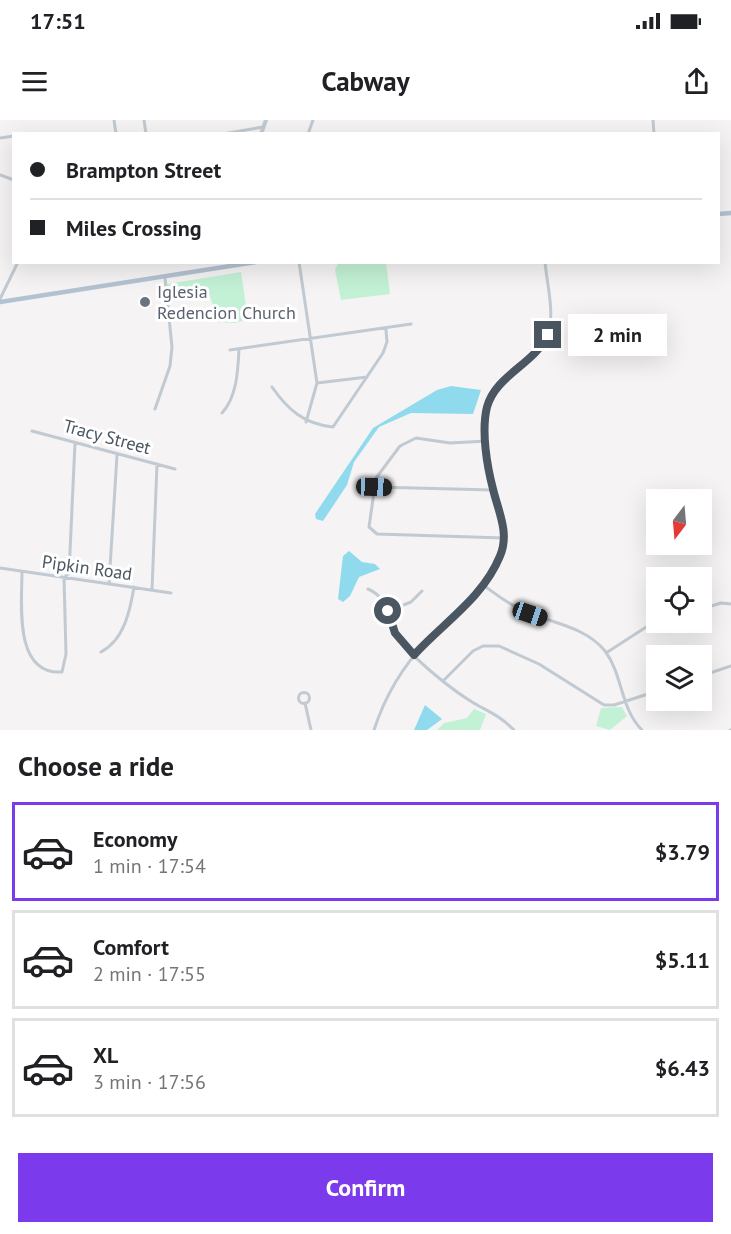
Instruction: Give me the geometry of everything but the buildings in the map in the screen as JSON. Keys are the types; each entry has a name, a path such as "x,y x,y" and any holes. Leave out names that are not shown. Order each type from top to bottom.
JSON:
{"main road":[{"path":"0,301 165,278 238,264"}],"street":[{"path":"262,132 266,120"},
{"path":"234,132 263,127"},
{"path":"0,301 17,264"},
{"path":"299,264 317,383 306,422"},
{"path":"374,730 388,693 414,655 483,585 500,557 504,527 493,490 486,410 494,392 536,353 548,335 550,320 545,264"},
{"path":"155,409 170,366 172,347 165,278"},
{"path":"230,350 387,330 411,324"},
{"path":"272,387 288,409 306,422 333,427 386,348 387,330"},
{"path":"222,413 228,407 238,374 239,349"},
{"path":"317,383 368,377"},
{"name":"Tracy Street","path":"32,431 175,469"},
{"path":"487,441 450,442 416,438 408,441 386,461 374,487 368,522 372,531 377,534 504,538"},
{"path":"22,573 22,629 27,650 44,667 58,672 64,671 66,654 64,578 69,573 75,443"},
{"path":"109,585 117,454"},
{"path":"152,590 157,464"},
{"path":"374,487 493,490"},
{"name":"Pipkin Road","path":"0,568 171,593"},
{"path":"483,585 520,610 578,631 606,653 618,679 630,716 642,730"},
{"path":"101,652 108,648 128,619 134,587"},
{"path":"368,589 382,597 395,633 414,655 474,704 502,717 514,730"},
{"path":"388,611 411,602 422,591"},
{"path":"712,606 721,603 731,604"},
{"path":"606,653 646,627"},
{"path":"444,680 472,651 490,645 540,664 600,704 612,706 646,695"},
{"path":"712,672 731,666"},
{"path":"305,703 310,730"}],"green space":[{"path":"338,264 386,264 390,294 341,300 335,270"},
{"path":"241,272 248,319 235,323 218,322 209,293 168,298 167,284"},
{"path":"622,707 627,716 610,730 596,726 601,708"},
{"path":"474,709 486,714 480,730 437,730 444,723 467,718"}],"water":[{"path":"451,386 481,390 473,414 411,413 379,427 354,462 347,485 323,521 316,519 315,514 373,428 437,390"},
{"path":"349,551 362,562 375,564 380,569 359,577 350,596 343,602 338,599 343,556"},
{"path":"425,705 442,719 427,730 414,730"}],"place":[{"name":"Iglesia Redencion Church","path":"145,302"}],"route":[{"path":"388,611 395,633 414,655 471,599 493,570 503,549 504,527 491,480 486,410 500,384 531,359 548,335"}]}
